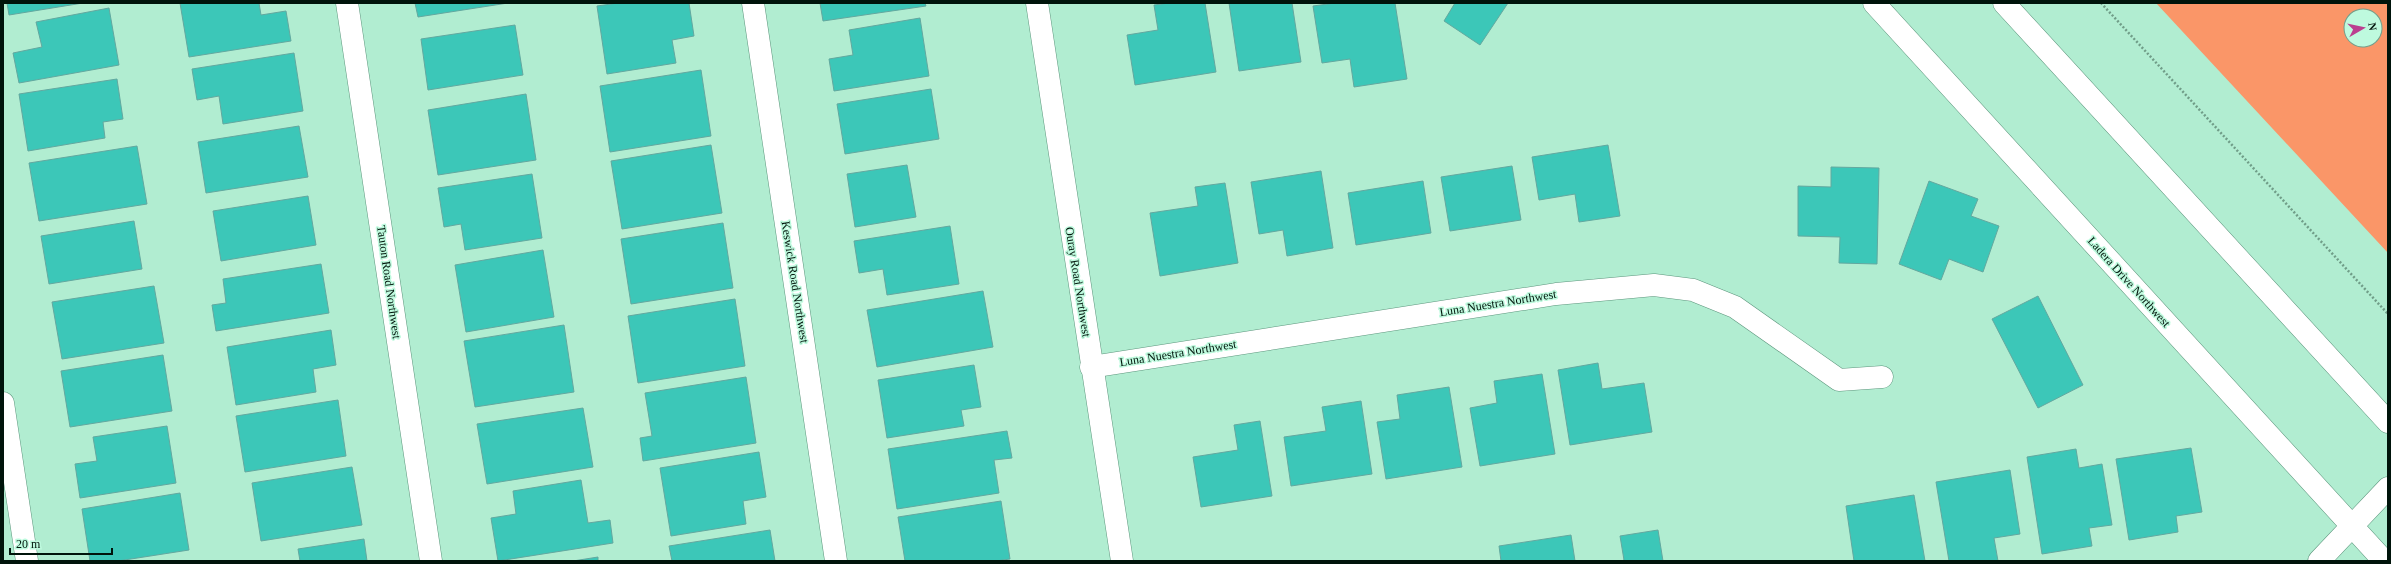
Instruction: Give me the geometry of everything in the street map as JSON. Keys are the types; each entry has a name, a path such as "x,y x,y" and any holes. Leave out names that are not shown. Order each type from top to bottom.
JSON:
{"street":[{"name":"Tauton Road Northwest","path":"347,3 430,561"},
{"name":"Keswick Road Northwest","path":"753,3 836,561"},
{"name":"Ouray Road Northwest","path":"1036,3 1122,561"},
{"name":"Ladera Drive Northwest","path":"1874,3 2384,561"},
{"path":"2004,3 2388,422"},
{"name":"Luna Nuestra Northwest","path":"1091,367 1556,294 1654,285 1693,290 1735,307 1839,380 1882,377"},
{"path":"3,403 27,561"},
{"path":"2319,561 2388,488"}],"path":[{"path":"2101,3 2388,314"}],"shaded area":[{"path":"2156,3 2388,3 2388,253"}],"building":[{"path":"7,3 83,3 9,15"},
{"path":"180,3 259,3 261,15 286,11 291,41 189,57"},
{"path":"415,3 508,3 418,17"},
{"path":"618,3 689,3 694,36 672,40 676,63 607,74 597,6"},
{"path":"820,3 925,3 926,6 823,21"},
{"path":"1169,3 1205,3 1216,72 1135,85 1127,35 1158,30 1154,5"},
{"path":"1229,3 1292,3 1301,62 1239,71"},
{"path":"1335,3 1395,3 1407,79 1354,87 1350,59 1322,63 1313,6"},
{"path":"1455,3 1508,3 1480,45 1444,21"},
{"path":"109,8 119,65 19,83 13,53 42,47 36,22"},
{"path":"920,18 929,76 834,91 829,59 853,55 849,30"},
{"path":"515,25 523,75 428,90 421,39"},
{"path":"294,53 303,111 223,124 219,96 197,100 192,69"},
{"path":"701,70 711,136 610,152 600,86"},
{"path":"117,79 123,119 103,122 105,138 28,151 19,94"},
{"path":"931,89 939,139 845,154 837,104"},
{"path":"526,94 536,160 438,175 428,110"},
{"path":"299,126 308,177 206,193 198,142"},
{"path":"711,145 722,213 622,229 611,161"},
{"path":"1608,145 1620,216 1579,222 1575,194 1539,200 1532,157"},
{"path":"137,146 147,204 39,221 29,163"},
{"path":"907,165 916,217 855,227 847,174"},
{"path":"1512,166 1521,220 1450,231 1441,177"},
{"path":"1831,167 1879,168 1877,264 1839,263 1840,237 1798,236 1798,186 1831,187"},
{"path":"1321,171 1333,248 1287,256 1283,230 1259,234 1251,182"},
{"path":"532,174 542,238 465,250 461,224 444,227 438,188"},
{"path":"1423,181 1431,233 1356,245 1348,193"},
{"path":"1929,181 1978,199 1971,216 1999,226 1983,272 1949,259 1941,280 1899,264"},
{"path":"1225,183 1238,263 1160,276 1150,213 1198,206 1195,187"},
{"path":"308,196 316,245 221,261 213,211"},
{"path":"134,221 142,269 49,284 41,236"},
{"path":"723,223 733,288 631,304 621,239"},
{"path":"950,226 959,284 887,295 883,269 859,273 854,241"},
{"path":"543,250 554,317 466,332 455,265"},
{"path":"321,264 329,313 216,331 212,305 226,303 223,279"},
{"path":"154,286 164,343 62,359 52,302"},
{"path":"983,291 993,347 877,367 867,310"},
{"path":"2038,296 2083,385 2038,408 1992,319"},
{"path":"735,299 745,366 638,383 628,316"},
{"path":"564,325 574,392 475,407 464,341"},
{"path":"331,330 336,365 313,369 316,392 236,405 227,347"},
{"path":"163,355 172,411 70,427 61,371"},
{"path":"1598,363 1602,389 1644,383 1652,432 1570,445 1558,370"},
{"path":"974,365 981,407 961,410 964,426 887,438 878,380"},
{"path":"1542,374 1555,454 1480,466 1470,408 1497,403 1494,381"},
{"path":"746,377 756,443 643,461 640,438 652,436 645,393"},
{"path":"1449,387 1462,467 1386,479 1377,422 1400,419 1397,395"},
{"path":"338,400 346,456 245,472 236,416"},
{"path":"1361,401 1372,474 1291,486 1284,437 1326,431 1322,407"},
{"path":"583,408 593,467 487,484 477,424"},
{"path":"1260,421 1272,496 1201,507 1193,457 1238,450 1234,425"},
{"path":"167,426 176,483 80,498 75,464 97,461 93,437"},
{"path":"1007,431 1012,458 994,460 999,493 897,509 888,449"},
{"path":"2191,448 2202,512 2176,516 2178,532 2129,540 2116,459"},
{"path":"2076,449 2079,468 2102,464 2112,525 2089,528 2092,546 2042,554 2027,457"},
{"path":"759,452 766,497 743,501 746,524 671,536 660,468"},
{"path":"352,467 362,525 261,541 252,483"},
{"path":"2010,470 2020,534 1994,538 1998,561 1949,561 1936,482"},
{"path":"581,480 588,523 610,520 613,543 498,561 491,518 516,514 513,491"},
{"path":"180,493 189,550 118,561 90,561 82,509"},
{"path":"1914,495 1925,561 1854,561 1846,506"},
{"path":"1001,501 1010,559 996,561 905,561 898,517"},
{"path":"770,530 775,561 672,561 669,546"},
{"path":"1658,530 1663,561 1621,561 1624,560 1620,536"},
{"path":"1571,535 1575,561 1501,561 1499,546"},
{"path":"364,539 367,561 300,561 298,549"},
{"path":"598,557 598,561 573,561"}]}
